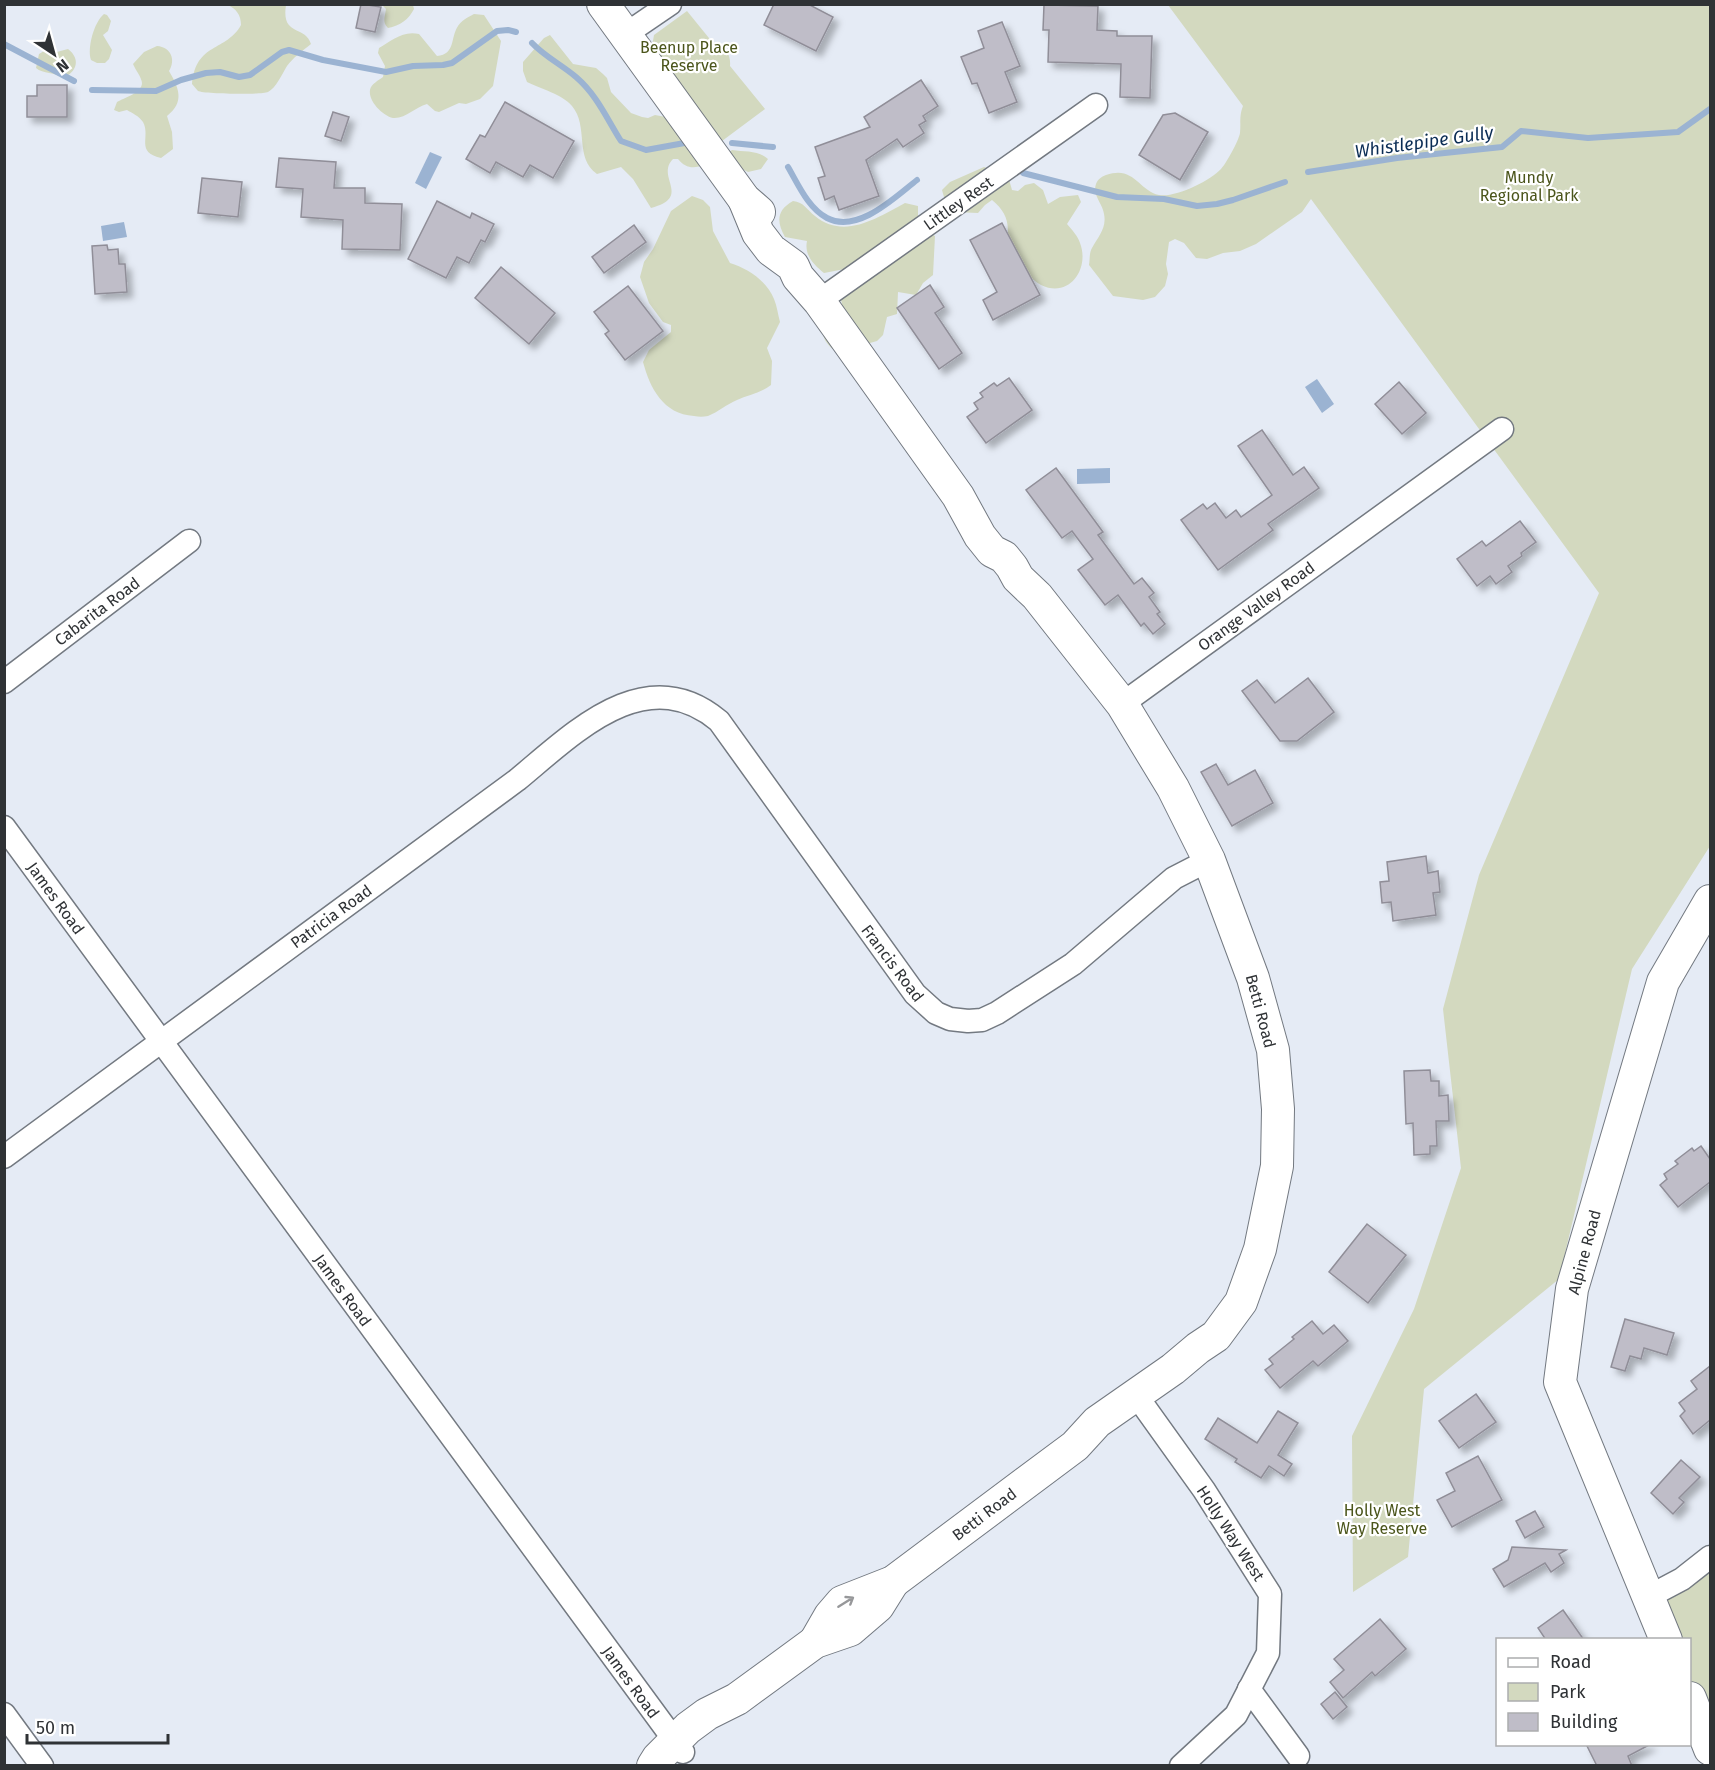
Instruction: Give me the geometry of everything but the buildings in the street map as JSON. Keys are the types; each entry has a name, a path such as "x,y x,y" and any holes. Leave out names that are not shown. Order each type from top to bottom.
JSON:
{"street":[{"path":"603,4 744,198 758,211 775,237 801,262 814,294 958,496 992,534 1012,550 1024,566 1037,596 1122,704"},
{"path":"626,34 670,4"},
{"name":"Littley Rest","path":"814,294 1096,105"},
{"name":"Orange Valley Road","path":"1122,704 1502,429"},
{"name":"Cabarita Road","path":"4,682 189,541"},
{"name":"Francis Road","path":"667,698 680,699 694,705 707,711 718,721 915,994 936,1013 950,1019 982,1020 1011,1005 1073,964 1174,878 1209,860"},
{"name":"Patricia Road","path":"4,1157 517,780 593,720 623,703 640,699 667,698"},
{"name":"Betti Road","path":"653,1766 676,1753 737,1699 815,1642 850,1630 878,1606 893,1582 1075,1446 1097,1422 1139,1400 1198,1347 1216,1336 1241,1302 1260,1249 1277,1166 1278,1109 1273,1050 1254,978 1209,860 1173,789 1122,704"},
{"name":"James Road","path":"4,827 676,1753"},
{"name":"Alpine Road","path":"1665,1638 1560,1383 1572,1289 1663,982 1710,901"},
{"name":"Holly Way West","path":"1139,1400 1204,1490 1270,1594 1268,1653 1236,1715 1181,1766"},
{"path":"1648,1597 1682,1579 1710,1557"},
{"path":"1249,1689 1298,1756"},
{"path":"1691,1703 1710,1749"},
{"path":"4,1714 42,1766"}],"green space":[{"path":"227,5 286,5 287,22 304,34 311,44 289,63 268,92 244,94 202,92 192,84 199,61 205,54 235,34 241,25 237,12"},
{"path":"382,5 413,5 414,9 404,22 388,28 384,21 386,9"},
{"name":"Mundy Regional Park","path":"1168,5 1710,5 1710,846 1632,969 1559,1279 1424,1389 1408,1557 1353,1592 1352,1436 1414,1309 1461,1168 1443,1009 1479,875 1599,593 1311,199 1302,212 1256,244 1240,251 1223,253 1207,259 1196,258 1184,243 1175,239 1169,242 1166,264 1168,274 1165,286 1155,297 1143,300 1113,296 1089,265 1091,250 1105,219 1095,192 1100,178 1123,173 1159,195 1174,194 1192,188 1216,174 1232,152 1240,133 1243,106"},
{"name":"Beenup Place Reserve","path":"687,11 713,43 719,42 724,47 729,55 730,66 765,109 722,141 652,46 654,35"},
{"path":"104,14 111,21 108,31 103,35 112,50 105,63 97,63 91,60 91,42 94,29"},
{"path":"474,14 484,15 501,41 493,86 480,99 466,104 459,103 439,112 427,104 398,118 389,117 377,107 371,99 370,90 373,84 383,77 385,66 378,53 379,48 398,37 413,33 419,34 437,56 443,55 450,49 459,24"},
{"path":"550,35 573,64 596,68 603,74 607,78 611,92 631,113 648,118 655,115 671,118 705,164 691,167 684,165 678,159 673,159 668,173 672,192 670,198 663,203 651,208 633,179 621,167 597,174 590,167 583,151 580,123 572,106 557,95 527,82 523,62 544,38"},
{"path":"157,46 166,49 171,55 172,63 169,71 179,95 173,111 167,116 172,132 173,149 161,158 148,152 146,148 143,122 127,110 119,112 114,110 117,102 141,87 141,79 133,64 144,52"},
{"path":"68,49 75,57 76,65 72,72 63,78 36,68 39,54 44,51 53,53"},
{"path":"732,150 756,153 768,159 761,169 748,172 740,168 729,152"},
{"path":"984,167 1008,176 1012,190 1018,191 1025,185 1034,183 1043,190 1048,204 1060,197 1078,195 1081,202 1067,224 1079,240 1082,262 1075,279 1068,285 1051,288 1041,285 1031,277 1006,241 1008,229 1006,219 1001,209 992,200 978,213 955,212 946,204 942,190 950,182"},
{"path":"692,196 703,200 710,207 713,231 730,263 756,276 767,286 775,302 780,322 767,348 772,361 771,385 703,417 683,414 666,405 654,390 643,362 649,350 671,332 671,325 663,322 649,303 640,277 644,262 653,249 671,211"},
{"path":"793,201 803,205 826,223 837,226 849,226 872,220 905,203 918,206 918,216 850,268 824,273 808,255 807,241 785,237 782,231 779,221 781,212"},
{"path":"930,233 935,236 933,275 923,283 916,295 898,292 897,314 887,317 883,335 877,341 838,352 834,350 824,338 823,329 829,317 842,305 841,299 844,294"},
{"path":"1710,1557 1710,1749 1691,1701 1691,1638 1666,1638 1648,1597"}],"water":[{"path":"430,152 442,157 426,189 415,183"},
{"path":"124,222 127,237 103,241 101,226"},
{"path":"1317,379 1334,404 1322,413 1305,387"},
{"path":"1110,468 1110,483 1077,484 1077,469"}],"waterway":[{"name":"Whistlepipe Gully","path":"92,90 156,91 181,80 206,73 220,72 239,77 250,75 282,52 289,50 323,60 386,72 413,66 443,65 452,63 497,31 516,32"},
{"name":"Whistlepipe Gully","path":"532,43 583,84 596,99 621,141 646,150 690,142"},
{"name":"Whistlepipe Gully","path":"4,44 74,81"},
{"name":"Whistlepipe Gully","path":"1308,172 1397,158 1502,147 1521,131 1588,138 1678,132 1710,109"},
{"name":"Whistlepipe Gully","path":"732,143 773,147"},
{"name":"Whistlepipe Gully","path":"788,167 814,208 827,218 839,222 851,221 875,211 917,180"},
{"path":"1023,173 1117,197 1164,199 1197,206 1233,200 1285,182"}],"park label":[{"name":"Holly West Way Reserve","path":"1382,1519"}]}
